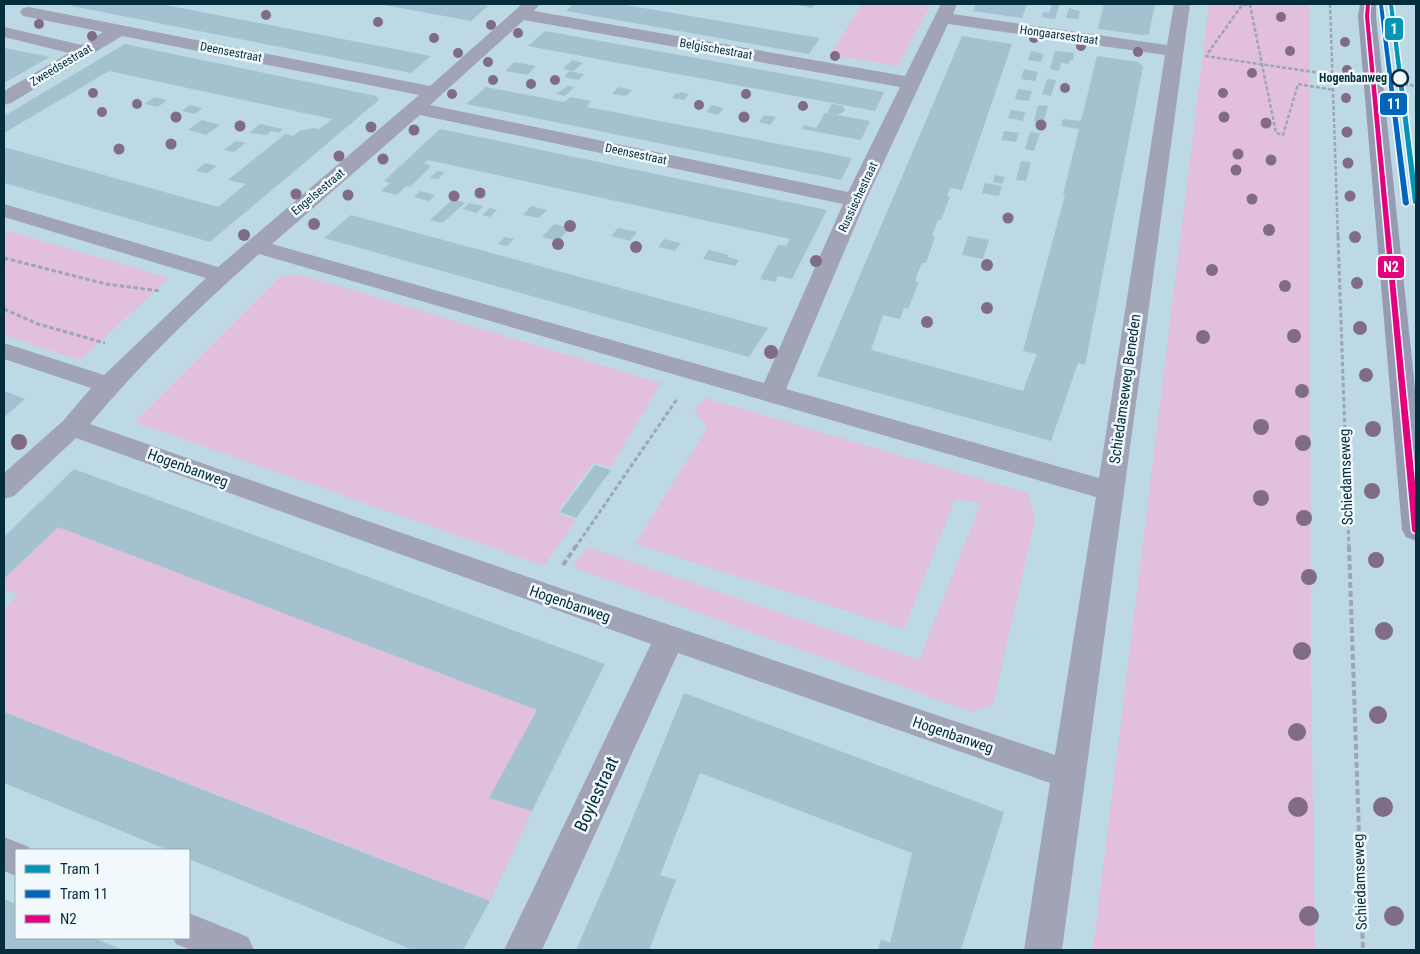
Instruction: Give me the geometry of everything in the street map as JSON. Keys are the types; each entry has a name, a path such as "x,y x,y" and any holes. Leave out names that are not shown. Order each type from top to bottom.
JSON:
{"main road":[{"path":"1368,4 1367,16 1416,530"}],"street":[{"name":"Schiedamseweg Beneden","path":"1042,950 1182,4"},
{"path":"4,26 36,8"},
{"name":"Deensestraat","path":"36,8 119,30 432,92"},
{"name":"Belgischestraat","path":"526,9 912,83"},
{"name":"Engelsestraat","path":"4,489 72,427 108,386 222,275 416,108 526,9"},
{"name":"Hongaarsestraat","path":"946,11 1174,51"},
{"name":"Russischestraat","path":"772,393 855,200 946,11"},
{"name":"Zweedsestraat","path":"4,99 119,30"},
{"path":"4,32 85,51"},
{"name":"Deensestraat","path":"416,108 855,200"},
{"path":"4,210 222,275"},
{"path":"255,246 1110,491"},
{"path":"4,351 108,386"},
{"name":"Hogenbanweg","path":"72,427 669,638 1069,775"},
{"name":"Boylestraat","path":"524,950 669,638"},
{"path":"190,931 235,950"}],"path":[{"path":"1206,56 1242,4 1250,5 1276,133 1283,135 1298,84 1334,90"},
{"name":"Schiedamseweg","path":"1330,4 1363,950"},
{"path":"1174,51 1332,75"},
{"path":"4,258 106,284 142,290 204,292"},
{"path":"4,309 38,324 142,353"},
{"path":"543,594 696,371"}],"shaded area":[{"path":"862,4 931,4 898,66 830,55"},
{"path":"1209,4 1309,4 1311,676 1315,950 1093,950"},
{"path":"4,230 169,278 80,360 4,335"},
{"path":"281,275 302,275 661,383 611,467 593,463 557,513 576,520 544,566 134,422"},
{"path":"705,398 1028,493 1035,519 993,705 972,712 573,567 587,547 919,660 981,503 955,499 904,629 635,544 707,428 694,411"},
{"path":"58,527 537,710 490,798 532,811 490,901 4,712 4,609 18,594 4,590 4,579"}],"building":[{"path":"76,4 160,4 431,56 411,73 72,6"},
{"path":"379,4 473,4 488,6 471,21"},
{"path":"574,4 620,4 820,38 809,54 566,11"},
{"path":"791,4 815,4 812,8"},
{"path":"976,4 1027,4 1022,18 973,11"},
{"path":"1052,4 1060,4 1055,19 1042,17 1043,12 1049,13"},
{"path":"1104,4 1155,4 1149,34 1143,35 1098,29"},
{"path":"1069,8 1080,11 1078,19 1066,18"},
{"path":"545,31 884,92 875,111 528,46"},
{"path":"962,36 1012,44 962,190 950,188 947,196 950,197 932,236 935,237 926,263 922,263 918,272 915,281 919,282 908,309 904,308 900,319 883,315 871,350 1023,391 1037,354 1023,351 1065,195 1063,195 1079,129 1061,126 1063,119 1081,121 1097,56 1138,62 1143,66 1085,365 1078,363 1051,441 817,376"},
{"path":"125,44 376,96 379,100 210,242 4,183 4,147 218,207 246,184 228,180 285,134 293,136 299,131 313,128 319,129 332,119 109,71 4,133 4,116"},
{"path":"4,48 50,57 4,83"},
{"path":"1031,51 1044,54 1041,62 1028,60"},
{"path":"1055,51 1074,53 1073,60 1070,60 1069,64 1061,63 1059,71 1050,69"},
{"path":"572,60 583,63 574,71 563,69"},
{"path":"514,62 536,66 527,75 505,71"},
{"path":"1024,69 1038,72 1035,81 1021,79"},
{"path":"569,71 584,74 579,80 564,77"},
{"path":"1047,79 1056,80 1051,96 1042,94"},
{"path":"568,86 574,87 565,96 556,94"},
{"path":"486,87 564,102 570,97 591,101 587,107 852,158 841,180 466,104"},
{"path":"618,87 632,90 626,96 612,94"},
{"path":"1018,89 1032,91 1029,101 1015,99"},
{"path":"682,92 689,94 684,100 672,98 675,94"},
{"path":"154,97 167,100 158,107 145,104"},
{"path":"832,104 843,106 845,111 837,115 827,113"},
{"path":"190,105 203,108 195,114 182,111"},
{"path":"712,105 724,108 718,115 706,112"},
{"path":"1038,105 1048,106 1043,123 1034,121"},
{"path":"1011,110 1025,112 1023,121 1008,118"},
{"path":"825,113 870,121 861,140 802,129 804,125 816,128"},
{"path":"764,115 776,117 770,125 759,122"},
{"path":"202,120 220,125 206,135 188,130"},
{"path":"260,124 283,129 279,133 271,131 267,135 249,133"},
{"path":"440,129 827,210 792,279 778,276 775,282 760,279 778,245 786,246 790,239 428,160 424,163 431,166 410,187 406,186 397,195 381,191 390,183 384,181"},
{"path":"1004,131 1019,133 1016,142 1001,140"},
{"path":"1030,132 1040,133 1034,151 1025,149"},
{"path":"236,141 246,143 234,152 224,150"},
{"path":"1021,161 1031,162 1026,181 1016,180"},
{"path":"205,163 217,166 207,173 195,171"},
{"path":"437,171 445,172 438,179 430,178"},
{"path":"995,175 1005,177 1002,184 993,182"},
{"path":"985,183 1002,186 999,196 982,193"},
{"path":"420,191 435,195 429,201 414,197"},
{"path":"453,199 465,203 442,223 430,220"},
{"path":"469,203 483,206 477,213 463,209"},
{"path":"531,206 547,210 539,218 523,215"},
{"path":"490,208 497,210 490,217 482,215"},
{"path":"351,215 768,328 749,357 324,238"},
{"path":"554,224 570,228 558,241 542,237"},
{"path":"618,228 637,232 630,241 611,236"},
{"path":"968,236 989,240 983,259 962,255"},
{"path":"505,237 514,239 507,246 498,244"},
{"path":"664,239 681,243 675,251 658,247"},
{"path":"709,250 729,255 727,257 739,260 735,266 703,259"},
{"path":"4,391 25,399 4,417"},
{"path":"595,465 611,470 576,518 560,512"},
{"path":"74,469 605,664 532,811 489,798 537,710 58,527 4,579 4,537"},
{"path":"684,693 1004,812 961,950 878,950 881,939 890,943 912,853 700,773 660,875 676,880 649,950 576,950"},
{"path":"4,712 490,901 463,950 413,950 190,859 190,849 166,849 4,783"},
{"path":"4,899 15,904 15,939 96,939 123,950 4,950"}],"tram line":[{"name":"1","path":"1391,4 1416,203"},
{"name":"11","path":"1381,5 1406,204"}],"transit line":[{"name":"N2","path":"1368,4 1367,16 1416,530"}],"place":[{"name":"Hogenbanweg","path":"1400,78"}]}
